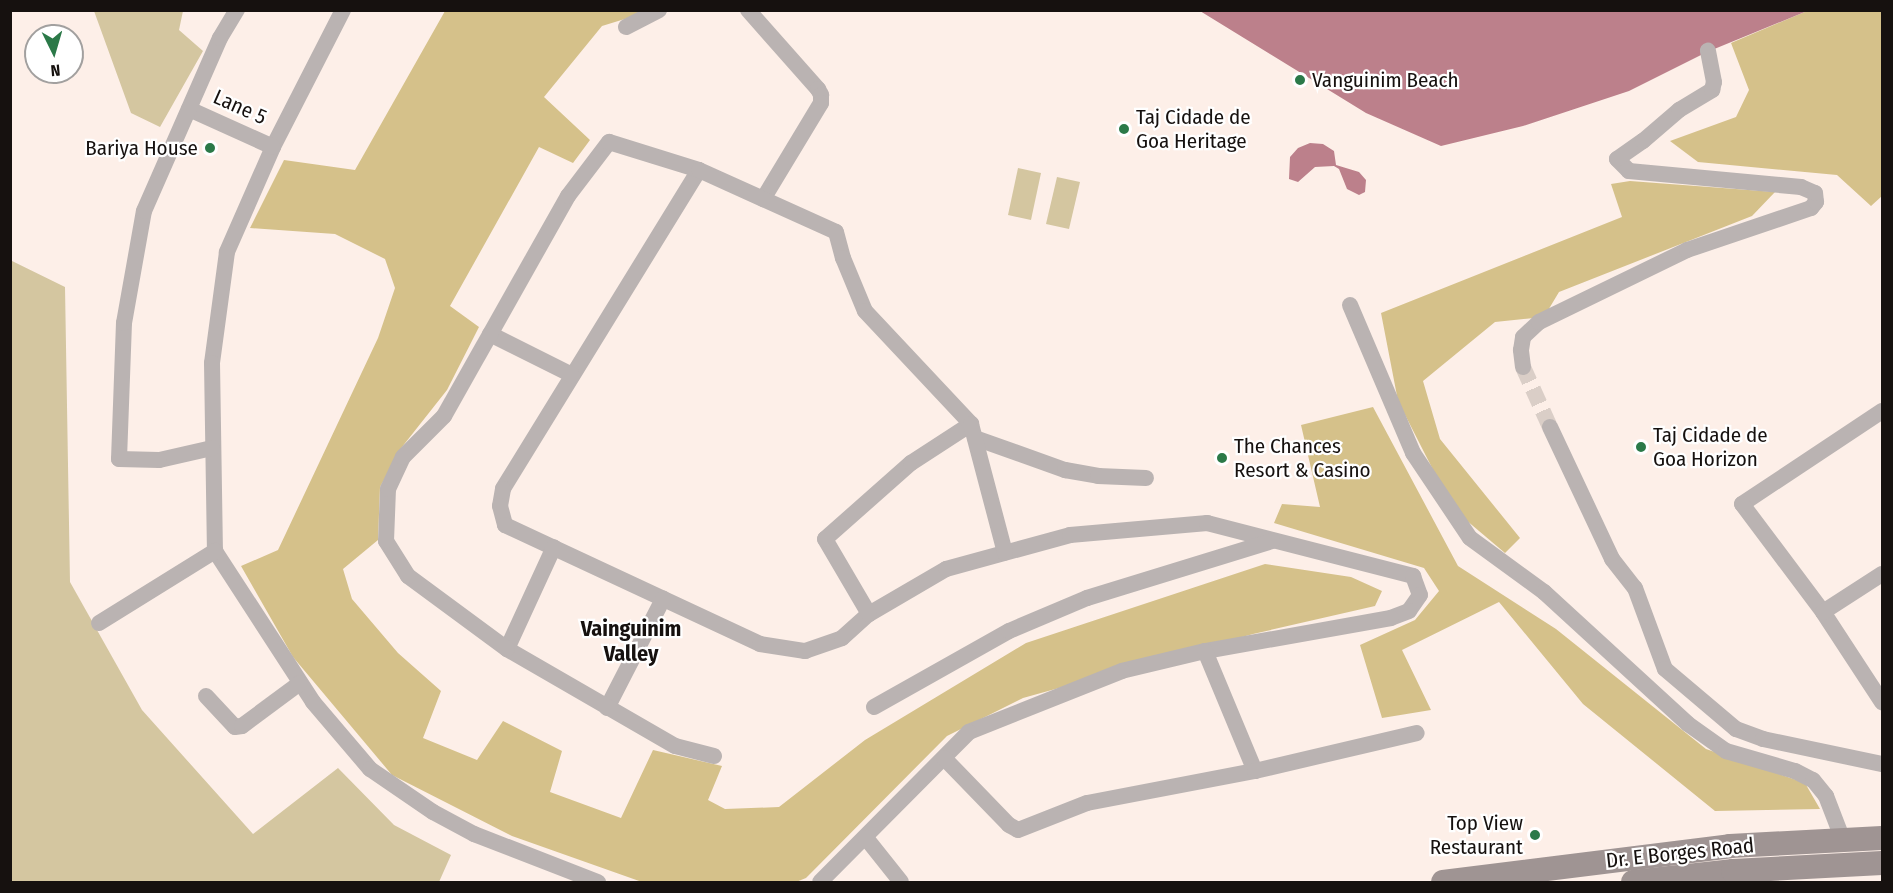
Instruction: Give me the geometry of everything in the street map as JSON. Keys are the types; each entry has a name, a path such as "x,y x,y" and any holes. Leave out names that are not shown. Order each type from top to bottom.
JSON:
{"main road":[{"name":"Dr. E Borges Road","path":"1443,882 1730,846 1882,838"},
{"name":"Dr. E Borges Road","path":"1633,882 1882,863"}],"street":[{"path":"212,448 159,460 119,459 124,323 144,211 220,38 237,10"},
{"path":"343,10 273,147 227,252 212,363 215,550 313,702 370,769 433,812 474,834 589,881"},
{"path":"626,27 659,10"},
{"path":"748,10 819,89 821,95 821,103 763,199"},
{"path":"1523,367 1521,350 1523,337 1539,322 1687,250 1811,208 1816,202 1815,193 1801,187 1629,171 1617,159 1643,141 1679,110 1712,90 1714,82 1708,51"},
{"name":"Lane 5","path":"189,109 273,147"},
{"path":"714,756 675,746 507,649 408,576 386,541 388,489 403,457 444,416 568,195 609,142 699,170 836,232 843,258 865,311 973,431 1065,470 1098,476 1146,478"},
{"path":"699,170 502,489 500,506 506,525 760,644 805,651 842,639 869,614 946,569 1070,535 1207,523 1413,576 1420,595 1409,611 1391,618 1205,651 1122,671 969,732 820,882"},
{"path":"1350,305 1413,453 1470,538 1544,592 1698,731 1726,751 1795,771 1813,780 1827,796 1843,840"},
{"path":"490,334 572,375"},
{"path":"1882,411 1742,504 1823,612 1882,702"},
{"path":"1550,427 1612,559 1635,588 1665,669 1736,729 1763,740 1882,764"},
{"path":"973,431 1005,553"},
{"path":"869,614 825,539 911,463 973,431"},
{"path":"874,707 1009,631 1087,597 1272,540"},
{"path":"507,649 554,547"},
{"path":"99,623 215,550"},
{"path":"1823,612 1882,574"},
{"path":"607,708 663,599"},
{"path":"1205,651 1255,771"},
{"path":"206,696 235,727 242,726 300,683"},
{"path":"944,758 1009,825 1018,830 1087,803 1255,771 1417,733"},
{"path":"866,838 901,882"}],"shaded area":[{"path":"654,10 602,26 544,97 590,140 573,163 539,147 450,306 479,327 447,390 402,447 380,487 378,540 343,569 352,599 398,653 441,691 423,738 477,760 503,721 562,751 550,792 621,818 653,750 722,766 708,800 725,809 779,807 865,740 1026,643 1265,564 1351,577 1382,591 1375,606 1253,634 1023,698 947,736 806,878 796,882 642,882 512,836 392,775 293,657 241,566 278,550 378,338 395,288 385,259 335,234 250,228 284,160 355,170 445,11"},
{"path":"94,11 183,11 179,30 203,51 160,127 131,113"},
{"path":"1200,11 1807,11 1707,52 1629,91 1523,126 1441,146 1366,113"},
{"path":"1807,11 1882,11 1882,196 1871,206 1837,175 1698,162 1670,141 1736,117 1749,90 1731,43"},
{"path":"1310,143 1323,144 1334,151 1336,165 1359,172 1366,180 1365,192 1359,195 1347,189 1339,169 1334,166 1315,167 1298,182 1289,179 1290,157 1298,148"},
{"path":"1018,168 1041,173 1031,220 1008,215"},
{"path":"1057,177 1080,182 1069,229 1046,224"},
{"path":"1630,181 1775,192 1752,216 1559,292 1544,317 1495,322 1423,381 1440,439 1520,538 1505,553 1453,509 1398,401 1381,313 1622,217 1611,184"},
{"path":"10,260 65,287 70,582 142,710 253,834 338,768 394,825 451,855 439,882 11,882"},
{"path":"1373,407 1458,566 1556,629 1706,749 1805,783 1820,809 1715,811 1583,704 1499,602 1402,650 1431,710 1382,718 1360,645 1415,620 1439,591 1424,568 1274,523 1282,504 1320,507 1301,425"}],"tunnel":[{"path":"1523,367 1550,427"}],"place":[{"name":"Vanguinim Beach","path":"1300,80"},
{"name":"Taj Cidade de Goa Heritage","path":"1124,129"},
{"name":"Bariya House","path":"210,148"},
{"name":"Taj Cidade de Goa Horizon","path":"1641,447"},
{"name":"The Chances Resort & Casino","path":"1222,458"},
{"name":"Top View Restaurant","path":"1535,835"}],"district":[{"name":"Vainguinim Valley","path":"631,640"}]}
